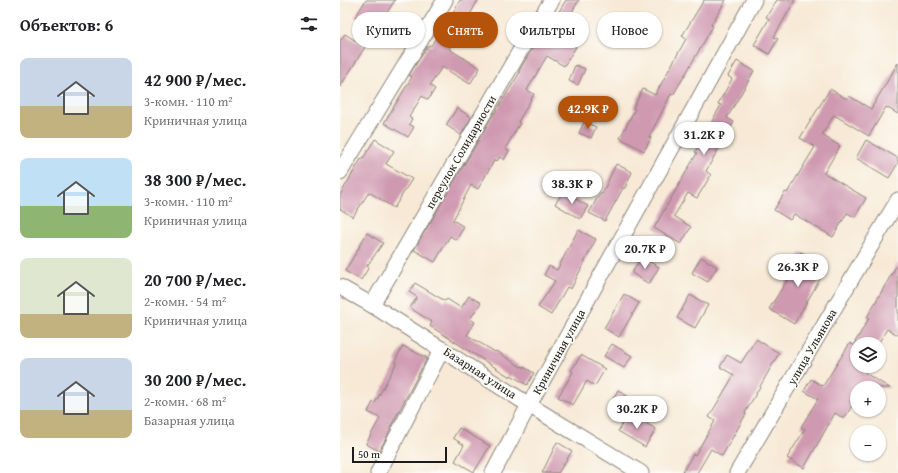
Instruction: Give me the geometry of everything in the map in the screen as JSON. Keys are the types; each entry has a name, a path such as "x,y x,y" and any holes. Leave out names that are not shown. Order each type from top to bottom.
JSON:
{"street":[{"path":"340,172 445,0"},
{"name":"переулок Солидарности","path":"372,305 524,44 552,0"},
{"name":"Криничная улица","path":"493,473 529,405 754,0"},
{"name":"улица Ульянова","path":"737,473 898,200"},
{"name":"Базарная улица","path":"340,287 372,305 529,405 641,473"},
{"path":"378,473 442,349"}],"building":[{"path":"366,0 395,0 387,12 358,12"},
{"path":"460,0 478,0 471,12 454,12"},
{"path":"566,0 579,0 572,12 559,12"},
{"path":"704,0 726,0 686,73 673,95 671,94 649,137 651,138 644,151 620,138 635,109 633,108 643,89 655,95 686,39 682,36"},
{"path":"777,0 795,0 774,37 778,39 769,54 754,45 769,19 766,17"},
{"path":"345,34 352,39 352,48 364,48 340,87 340,41"},
{"path":"433,43 433,48 450,48 449,49 480,68 470,84 442,67 430,85 435,89 428,100 422,96 409,117 412,119 409,124 414,127 408,137 384,123 412,77 409,75 429,45 431,46"},
{"path":"575,48 564,66 547,56 527,90 534,94 505,149 509,151 504,160 500,157 497,161 495,159 478,189 471,185 453,220 464,227 456,240 450,236 435,262 414,250 520,72 519,71 532,49"},
{"path":"737,61 754,71 727,118 734,122 706,171 711,175 697,198 688,193 674,216 691,227 681,244 654,228 697,153 695,152 721,105 718,104 732,79 728,76"},
{"path":"898,63 898,114 886,107 869,136 834,115 822,135 840,146 824,173 866,198 855,217 847,213 833,237 794,214 790,220 774,210 785,192 787,193 815,147 800,138 830,89 847,99 849,96 871,109"},
{"path":"575,65 585,69 578,85 569,81"},
{"path":"457,108 471,117 461,135 446,125"},
{"path":"584,122 596,127 591,138 579,133"},
{"path":"375,139 394,151 386,164 412,179 394,208 369,192 353,217 340,209 340,195 361,159 362,160"},
{"path":"866,140 898,158 898,163 889,178 856,158"},
{"path":"616,164 632,172 625,188 623,188 605,221 589,213 600,193 602,194"},
{"path":"563,192 588,206 580,219 555,204"},
{"path":"578,230 596,239 571,289 567,287 551,315 538,307 555,281 544,275 549,266 557,270"},
{"path":"367,233 383,243 367,266 369,267 361,280 345,271"},
{"path":"801,252 827,267 794,324 769,309 791,274 789,272"},
{"path":"641,257 659,267 649,284 632,273"},
{"path":"701,257 717,267 708,282 692,273"},
{"path":"898,263 898,335 887,329 882,337 858,337 869,318 867,317"},
{"path":"415,283 445,301 447,299 461,308 469,296 481,303 470,319 475,322 467,335 534,373 527,385 511,375 510,377 430,326 432,322 410,308 417,297 409,292"},
{"path":"624,294 639,303 619,337 604,328"},
{"path":"690,295 708,305 695,328 677,318"},
{"path":"756,339 779,353 745,413 746,414 722,456 711,449 697,473 682,473 693,454 695,455 715,421 709,417 734,375 720,367 727,355 741,363"},
{"path":"850,343 850,373 865,373 878,381 850,381 850,409 844,419 835,413 804,468 787,458 805,429 801,427 818,399 804,391 811,379 823,386"},
{"path":"612,344 632,356 624,368 604,356"},
{"path":"403,346 427,358 379,451 366,444 380,418 368,412 373,402 375,403 397,362 395,361"},
{"path":"581,355 605,369 595,386 587,381 573,405 558,397"},
{"path":"618,390 630,398 622,411 610,404"},
{"path":"629,413 656,429 645,447 618,431"},
{"path":"459,428 490,446 474,472 455,461 464,445 453,438"},
{"path":"557,442 572,451 558,473 542,473"}]}
